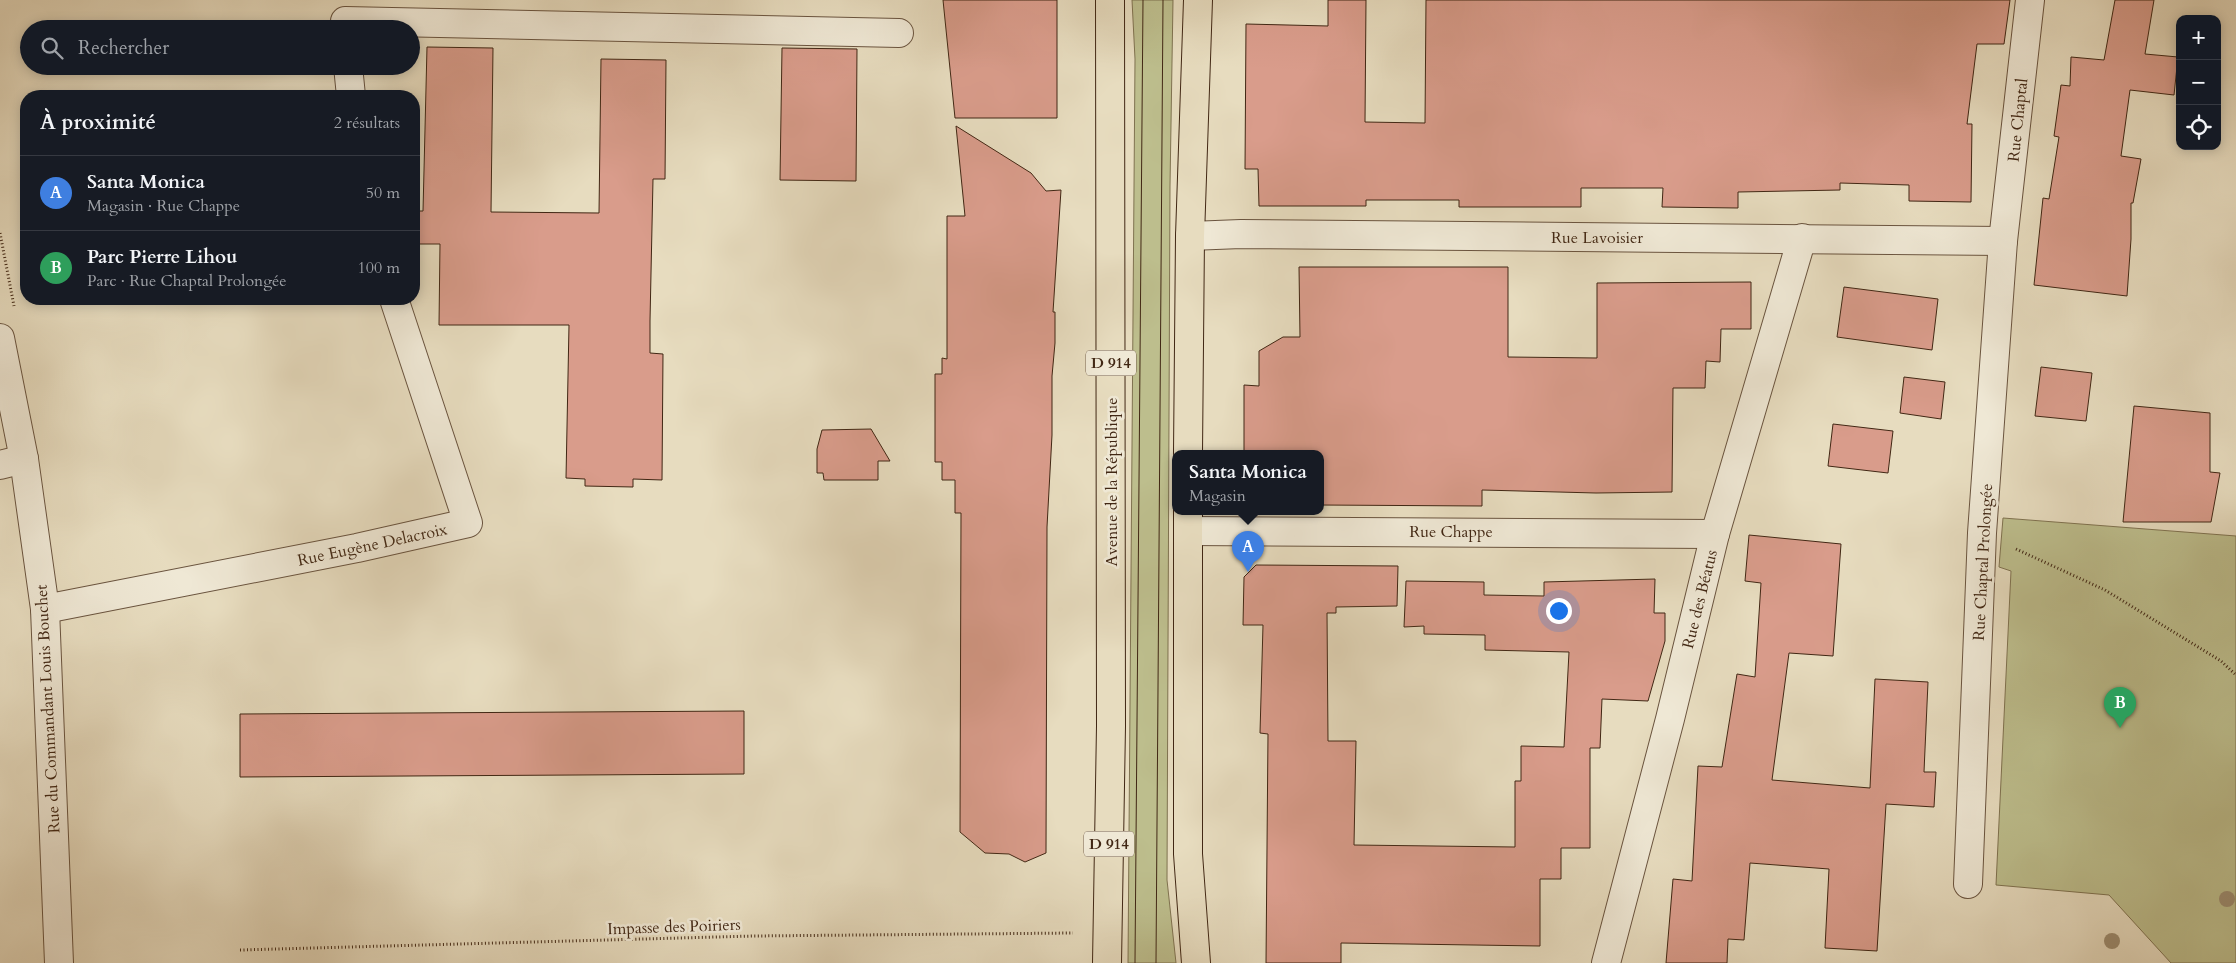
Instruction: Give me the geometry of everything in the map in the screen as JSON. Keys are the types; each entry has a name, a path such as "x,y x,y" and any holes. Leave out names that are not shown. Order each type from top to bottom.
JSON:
{"main road":[{"name":"Avenue de la République","path":"1107,963 1111,726 1110,0"},
{"path":"1188,450 1190,236 1198,0"},
{"path":"1188,521 1188,854 1196,963"}],"street":[{"name":"Rue Chaptal","path":"2003,241 2030,0"},
{"path":"345,17 899,34"},
{"path":"349,75 350,90"},
{"name":"Rue Lavoisier","path":"1190,236 1250,234 2003,241"},
{"name":"Rue des Béatus","path":"1606,963 1668,728 1715,534 1802,238"},
{"name":"Rue Chaptal Prolongée","path":"1968,884 1982,533 2003,241"},
{"name":"Rue Eugène Delacroix","path":"45,609 357,548 468,523 396,305"},
{"name":"Rue du Commandant Louis Bouchet","path":"0,338 12,462 45,609 59,963"},
{"name":"Rue Chappe","path":"1188,521 1715,534"}],"path":[{"path":"1982,533 2105,590 2221,661 2236,675"},
{"name":"Impasse des Poiriers","path":"240,950 753,936 1108,933"}],"green space":[{"path":"1132,0 1173,0 1170,186 1167,880 1176,963 1128,963 1135,59"},
{"path":"2003,518 2236,536 2236,963 2171,963 2109,895 1996,885 2011,571 1999,567"}],"building":[{"path":"943,0 1057,0 1057,118 955,118"},
{"path":"1328,0 1366,0 1365,122 1425,123 1426,0 2010,0 2004,44 1977,44 1967,124 1972,124 1971,202 1909,201 1909,185 1840,183 1840,190 1738,192 1738,208 1662,207 1663,188 1581,188 1581,207 1459,207 1459,200 1366,200 1366,206 1259,206 1258,169 1245,169 1246,24 1328,26"},
{"path":"2115,0 2154,0 2145,54 2176,57 2176,76 2174,95 2130,90 2121,156 2141,159 2133,203 2131,203 2131,239 2127,296 2034,285 2043,198 2049,199 2059,137 2054,136 2061,85 2070,86 2071,57 2104,60"},
{"path":"427,47 493,48 491,212 599,213 601,59 666,60 665,179 653,179 650,321 650,353 663,354 662,480 633,479 633,487 585,486 585,479 566,478 569,325 439,325 440,244 420,244 420,211 423,211"},
{"path":"782,48 857,49 856,181 780,180"},
{"path":"956,126 1031,173 1046,191 1061,190 1053,312 1055,312 1055,343 1052,376 1052,435 1047,527 1046,853 1025,862 1009,854 985,853 960,832 961,513 955,513 955,480 942,480 942,462 935,462 935,374 942,374 942,358 947,359 947,216 965,216"},
{"path":"1299,267 1508,267 1508,357 1597,358 1597,283 1751,282 1751,329 1721,329 1720,362 1706,361 1705,388 1673,388 1672,492 1596,493 1482,490 1482,506 1324,505 1324,450 1244,450 1244,385 1259,386 1259,351 1283,337 1300,337"},
{"path":"1844,287 1938,299 1932,350 1837,337"},
{"path":"2041,367 2092,373 2086,421 2035,416"},
{"path":"1904,377 1945,382 1941,419 1900,413"},
{"path":"2134,406 2210,413 2210,472 2220,473 2211,522 2123,522"},
{"path":"1833,424 1893,431 1888,473 1828,466"},
{"path":"871,429 890,461 878,461 878,480 824,480 823,473 817,473 817,449 822,430"},
{"path":"1749,535 1841,544 1833,656 1789,653 1772,780 1870,788 1875,679 1928,682 1924,772 1936,772 1934,807 1886,804 1877,951 1825,948 1829,869 1750,863 1744,940 1728,939 1727,963 1666,963 1673,879 1692,881 1698,766 1722,767 1737,674 1755,677 1761,583 1745,581"},
{"path":"1256,565 1398,566 1397,606 1336,607 1336,613 1327,613 1328,741 1356,741 1354,845 1515,847 1515,781 1521,781 1521,746 1564,747 1569,652 1485,650 1485,635 1424,634 1424,626 1404,627 1406,581 1484,582 1484,595 1544,596 1544,582 1655,579 1654,613 1665,613 1665,641 1648,701 1602,699 1600,748 1590,748 1590,848 1561,848 1561,879 1540,879 1540,946 1341,943 1341,963 1266,963 1268,734 1260,733 1263,625 1243,625 1244,577"},
{"path":"744,711 744,774 240,777 240,714"}],"tram line":[{"path":"1135,963 1143,0"},
{"path":"1156,963 1163,0"}],"place":[{"name":"Santa Monica","path":"1248,572"},
{"name":"Parc Pierre Lihou","path":"2120,728"}]}
